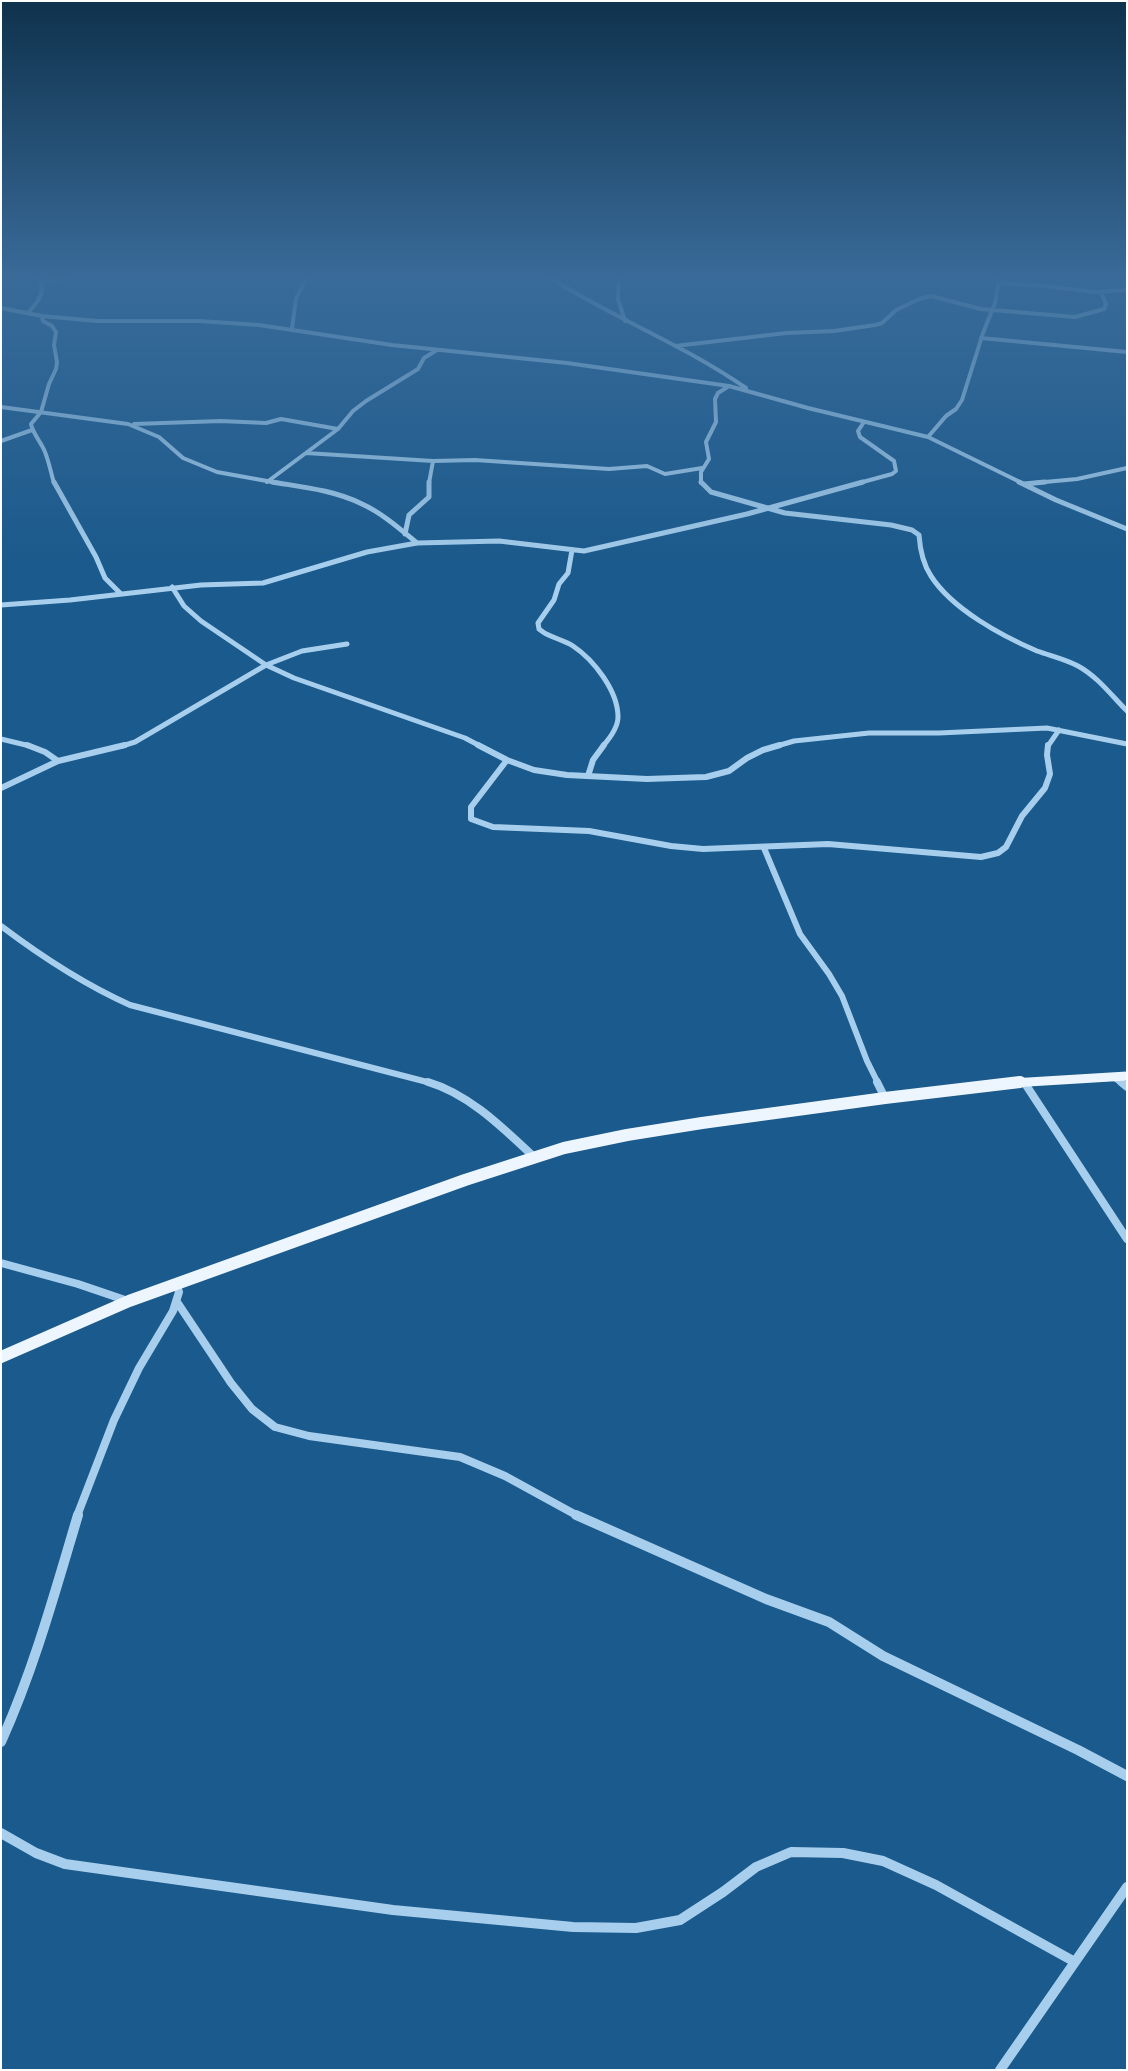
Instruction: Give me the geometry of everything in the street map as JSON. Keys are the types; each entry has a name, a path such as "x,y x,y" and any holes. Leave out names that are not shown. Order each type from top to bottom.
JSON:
{"main road":[{"path":"1,1357 129,1301 534,1157 627,1135 885,1098 1024,1082 1127,1076"}],"street":[{"path":"32,430 33,420 41,412 53,375"},
{"path":"266,482 338,429 359,406 409,375"},
{"path":"649,375 749,390 785,402 928,437 1082,512 1127,529"},
{"path":"727,375 749,390"},
{"path":"928,437 946,416 956,409 962,400 970,375"},
{"path":"728,386 718,393 715,399 716,422 706,442 709,458 700,471 701,483 703,487 711,492 767,508 803,516 867,521 912,530 919,535 921,551 931,576 939,586 955,600 1008,636 1038,651 1083,668 1127,712"},
{"path":"1,407 128,424 222,421 266,422 281,419 338,429"},
{"path":"1,605 70,600 172,588 272,582 367,552 417,543 499,541 584,551 767,508 887,476 896,471 896,465 890,456 860,437 858,431 864,422"},
{"path":"128,424 160,437 182,458 217,472 344,496 363,504 417,543"},
{"path":"1,441 32,430"},
{"path":"32,430 37,435 45,452 55,487 96,557 105,578 120,593"},
{"path":"306,453 334,456 401,458 433,461 475,460 609,469 647,466 665,474 702,468"},
{"path":"405,534 409,515 429,497 428,488 433,461"},
{"path":"1024,484 1078,479 1127,468"},
{"path":"572,550 568,573 559,584 554,600 538,623 539,630 545,635 572,645 580,651 610,690 617,703 619,714 618,725 609,740 592,758 588,776"},
{"path":"172,588 184,606 201,621 266,665 330,690 458,735 507,760 534,770 588,776 647,779 718,775 729,771 747,758 763,750 794,742 823,737 869,733 989,731 1025,728 1059,730 1127,744"},
{"path":"1,788 31,772 58,761 112,749 135,742 266,665 302,651 347,644"},
{"path":"507,760 471,807 471,820 493,827 589,831 671,846 695,848 764,848 828,844 981,857 997,853 1006,848 1018,822 1045,788 1050,774 1046,756 1047,746 1051,737 1059,730"},
{"path":"1,739 36,748 51,755 58,761"},
{"path":"764,848 800,934 829,974 842,996 867,1061 885,1098"},
{"path":"1,926 47,961 73,978 102,993 130,1004 440,1086 471,1104 505,1130 534,1157"},
{"path":"1113,1077 1127,1087"},
{"path":"1024,1082 1127,1239"},
{"path":"1,1263 78,1284 129,1301"},
{"path":"1,1742 17,1706 46,1625 80,1507 114,1420 139,1368 177,1302 179,1292 177,1285"},
{"path":"177,1302 231,1383 252,1409 275,1427 308,1436 460,1456 505,1476 573,1514 766,1599 829,1622 883,1656 1078,1750 1127,1776"},
{"path":"1,1833 36,1853 65,1864 183,1882 393,1910 581,1927 636,1928 680,1920 723,1892 756,1867 791,1852 843,1853 882,1861 936,1886 1075,1962"},
{"path":"1000,2070 1127,1887"}]}
